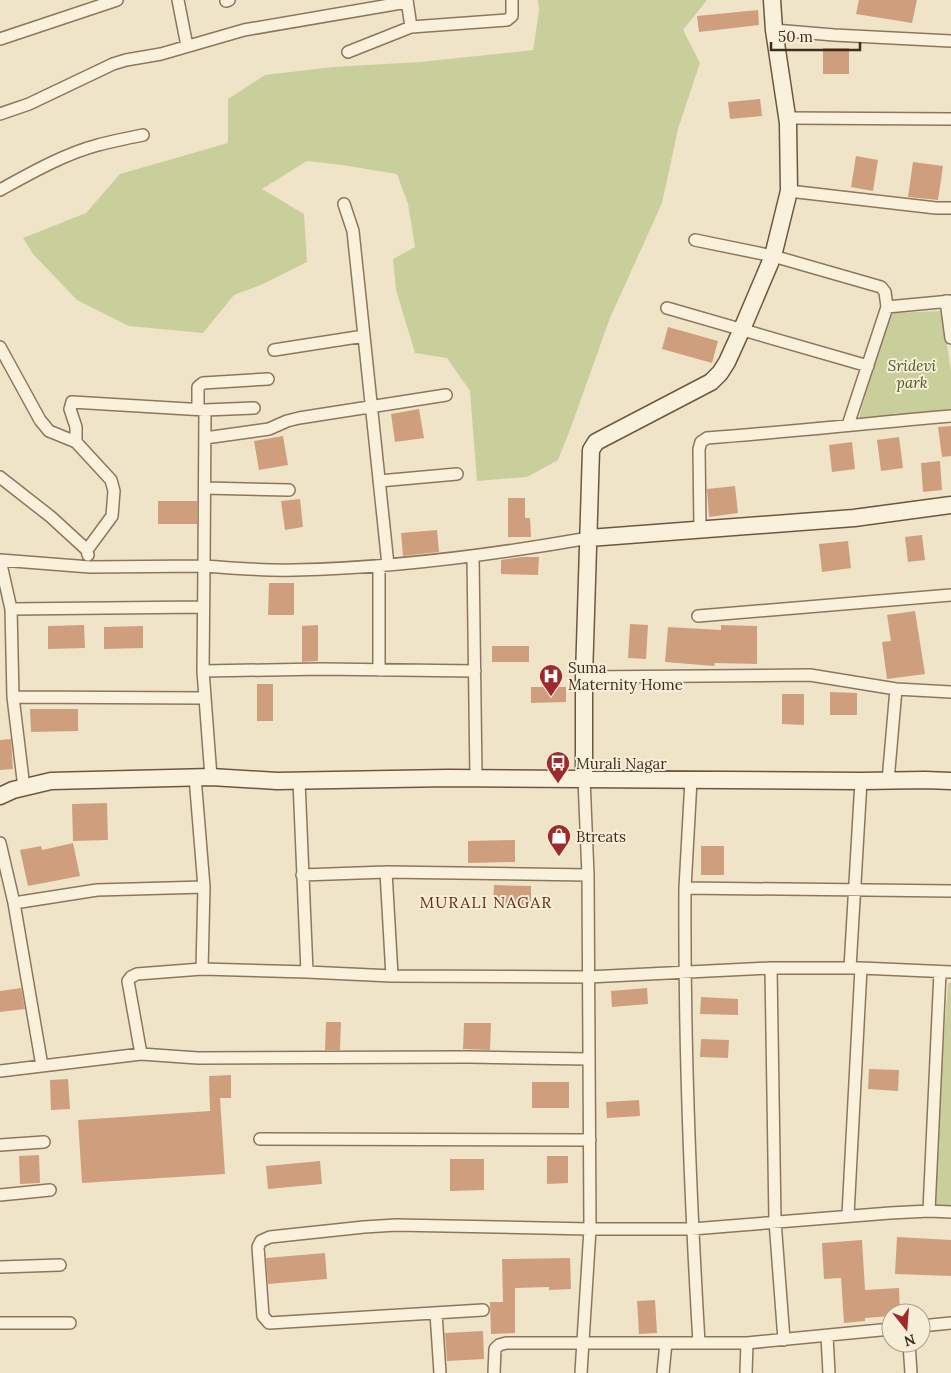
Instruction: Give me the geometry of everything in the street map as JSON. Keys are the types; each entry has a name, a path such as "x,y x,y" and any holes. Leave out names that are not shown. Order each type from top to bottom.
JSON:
{"street":[{"path":"0,40 117,0"},
{"path":"178,0 187,46"},
{"path":"348,52 411,28 507,20 512,16 512,0"},
{"path":"581,1373 590,1229 588,875 584,779 584,677 590,538 590,458 596,442 712,382 727,362 773,256 789,191 787,118 774,30 772,0"},
{"path":"0,114 29,104 113,64 160,54 244,30 407,1 411,28"},
{"path":"774,30 951,41"},
{"path":"787,118 951,119"},
{"path":"0,190 64,157 96,145 144,135"},
{"path":"789,191 936,208 951,208"},
{"path":"344,204 353,231 379,481 384,566 379,670"},
{"path":"695,240 773,256 881,287 885,292 887,307 848,425"},
{"path":"887,307 948,301 951,338"},
{"path":"667,308 868,366"},
{"path":"274,350 364,336"},
{"path":"0,347 40,420 49,431 76,442 111,480 114,491 112,516 87,550"},
{"path":"202,968 204,887 203,607 205,438 198,387 203,383 268,379"},
{"path":"205,438 269,429 287,421 300,418 446,395"},
{"path":"76,442 76,427 70,409 72,402 202,409 254,408"},
{"path":"700,529 699,449 701,442 707,438 803,431 951,416"},
{"path":"379,481 457,474"},
{"path":"0,477 51,517 87,550 90,567"},
{"path":"205,488 289,490"},
{"path":"24,788 13,696 11,609 0,560 90,567 204,566 294,571 384,566 514,551 590,538 854,518 951,505"},
{"path":"473,556 476,778"},
{"path":"698,616 951,595"},
{"path":"11,609 203,607"},
{"path":"204,671 474,671"},
{"path":"584,677 810,675 896,689 951,692"},
{"path":"888,781 896,689"},
{"path":"13,696 204,698"},
{"path":"0,796 51,781 203,777 277,781 476,778 951,781"},
{"path":"691,780 685,888 685,971 692,1229 699,1343"},
{"path":"299,781 307,972"},
{"path":"848,1215 855,968 855,890 861,781"},
{"path":"0,843 5,889 14,903 42,1066"},
{"path":"302,875 386,872 588,875"},
{"path":"386,872 392,976"},
{"path":"14,903 97,890 204,887"},
{"path":"685,888 951,891"},
{"path":"141,1054 128,981 131,977 138,974 202,968 392,976 588,977 771,968 855,968 945,972 929,1211"},
{"path":"771,968 775,1221 784,1340"},
{"path":"0,1071 141,1054 198,1058 468,1057 588,1059"},
{"path":"260,1139 590,1140"},
{"path":"0,1145 44,1142"},
{"path":"0,1195 50,1190"},
{"path":"484,1310 269,1323 263,1316 258,1247 261,1241 270,1237 364,1227 692,1229 775,1221 811,1220 848,1215 929,1211 951,1212"},
{"path":"0,1267 60,1265"},
{"path":"436,1313 440,1373"},
{"path":"0,1323 70,1323"},
{"path":"931,1325 951,1323"},
{"path":"494,1373 495,1349 499,1345 506,1343 747,1343 881,1330"},
{"path":"827,1336 829,1373"},
{"path":"663,1373 666,1343"},
{"path":"746,1373 747,1343"},
{"path":"909,1353 911,1373"}],"green space":[{"path":"538,0 707,0 683,30 700,63 678,129 662,203 610,318 558,460 527,477 477,481 470,391 447,358 415,353 396,290 393,259 415,247 408,204 397,174 307,161 262,189 304,214 307,262 263,284 234,295 203,333 129,326 77,300 33,254 23,238 86,213 120,174 228,143 228,99 265,75 333,67 420,62 533,50 539,11"},
{"name":"Sridevi park","path":"942,311 951,371 951,411 858,421 888,313"},
{"path":"948,983 951,983 951,1212 931,1211"}],"building":[{"path":"859,0 917,0 912,23 856,14"},
{"path":"758,10 759,25 699,32 697,16"},
{"path":"823,48 849,48 849,74 823,74"},
{"path":"760,99 762,116 730,119 728,102"},
{"path":"856,156 878,160 873,191 851,187"},
{"path":"913,162 943,166 938,200 908,197"},
{"path":"668,327 718,341 712,363 662,349"},
{"path":"419,409 424,438 395,442 391,414"},
{"path":"951,426 951,456 942,457 938,427"},
{"path":"283,436 288,465 259,470 254,441"},
{"path":"899,437 903,468 881,471 877,440"},
{"path":"852,442 855,469 832,472 829,445"},
{"path":"940,461 942,490 923,492 921,463"},
{"path":"735,486 738,513 709,517 707,489"},
{"path":"508,498 525,498 525,518 530,518 531,537 508,537"},
{"path":"300,499 303,527 285,530 281,501"},
{"path":"158,501 197,501 197,524 158,524"},
{"path":"437,530 439,552 403,556 401,533"},
{"path":"922,535 925,560 908,562 905,537"},
{"path":"848,541 851,568 822,572 819,544"},
{"path":"539,557 538,575 501,574 501,560"},
{"path":"269,583 294,583 294,615 268,615"},
{"path":"915,611 925,674 887,679 882,642 891,641 887,615"},
{"path":"630,624 648,625 646,659 628,658"},
{"path":"84,625 85,648 48,649 48,626"},
{"path":"318,625 318,661 302,662 302,626"},
{"path":"721,625 757,626 757,664 715,663 714,666 665,662 668,627 721,630"},
{"path":"143,626 143,648 104,649 104,627"},
{"path":"492,646 529,646 529,662 492,662"},
{"path":"257,684 273,684 273,721 257,721"},
{"path":"531,687 566,687 566,702 531,703"},
{"path":"830,692 857,693 857,715 830,715"},
{"path":"782,694 804,694 804,725 782,724"},
{"path":"30,709 78,709 78,731 31,732"},
{"path":"11,739 13,769 0,770 0,740"},
{"path":"107,803 108,840 73,841 72,804"},
{"path":"515,840 515,862 468,863 468,841"},
{"path":"73,843 80,876 28,886 20,850 41,846 42,850"},
{"path":"701,846 724,846 724,875 701,875"},
{"path":"494,885 531,886 531,906 493,906"},
{"path":"21,988 25,1009 0,1012 0,991"},
{"path":"647,988 648,1004 612,1007 611,991"},
{"path":"701,997 738,999 738,1015 700,1014"},
{"path":"326,1022 341,1022 340,1050 325,1050"},
{"path":"464,1023 491,1023 490,1050 463,1049"},
{"path":"701,1039 729,1040 728,1058 700,1057"},
{"path":"869,1069 899,1070 898,1091 868,1089"},
{"path":"231,1075 231,1098 220,1098 225,1174 82,1183 78,1120 210,1111 209,1076"},
{"path":"68,1079 70,1109 51,1110 50,1080"},
{"path":"532,1082 569,1082 569,1108 532,1108"},
{"path":"639,1100 640,1116 607,1118 606,1102"},
{"path":"39,1155 40,1183 20,1184 19,1156"},
{"path":"547,1156 568,1156 568,1183 547,1184"},
{"path":"450,1159 484,1159 484,1190 450,1191"},
{"path":"320,1161 322,1184 268,1189 266,1166"},
{"path":"897,1237 951,1240 951,1276 895,1274"},
{"path":"862,1240 865,1290 899,1288 900,1303 881,1303 881,1317 865,1318 865,1321 844,1323 841,1278 824,1279 822,1243"},
{"path":"325,1253 327,1279 268,1284 266,1258"},
{"path":"570,1258 571,1289 549,1290 549,1287 515,1288 515,1333 491,1334 490,1302 503,1302 502,1259"},
{"path":"655,1300 657,1333 639,1334 637,1301"},
{"path":"483,1331 484,1359 447,1361 445,1333"}],"place":[{"name":"Suma Maternity Home","path":"551,697"},
{"name":"Murali Nagar","path":"558,784"},
{"name":"Btreats","path":"559,857"}],"district":[{"name":"MURALI NAGAR","path":"486,902"}]}
